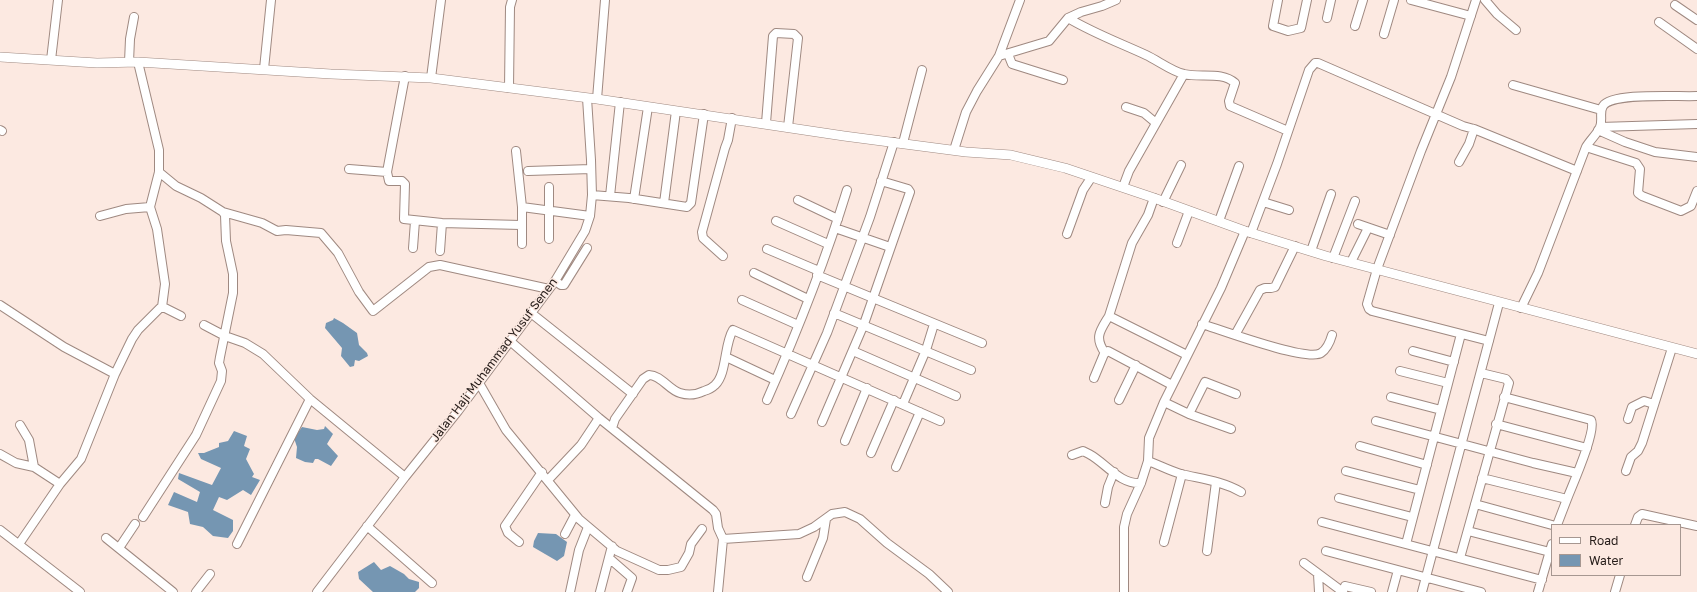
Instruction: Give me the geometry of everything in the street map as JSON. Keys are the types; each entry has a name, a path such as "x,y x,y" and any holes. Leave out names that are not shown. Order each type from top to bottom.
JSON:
{"street":[{"path":"51,60 58,0"},
{"path":"264,69 271,0"},
{"path":"432,78 441,0"},
{"path":"509,88 510,7 512,0"},
{"path":"597,99 605,0"},
{"path":"954,150 966,112 976,91 999,56 1020,0"},
{"path":"999,56 1049,41 1068,18 1116,0"},
{"path":"1278,0 1273,26 1288,31 1301,28 1307,0"},
{"path":"1327,18 1331,0"},
{"path":"1355,26 1363,0"},
{"path":"1384,34 1394,0"},
{"path":"1411,0 1471,16"},
{"path":"1476,0 1453,71 1377,269 1367,304 1369,309 1489,342"},
{"path":"1485,0 1497,14 1516,30"},
{"path":"1675,5 1697,20"},
{"path":"19,544 60,484 84,453 115,374 138,330 162,307 165,284 157,229 150,207 159,172 160,150 133,62 130,39 134,17"},
{"path":"1068,18 1083,27 1184,74 1219,76 1233,81 1235,85 1229,101 1230,106 1288,131"},
{"path":"1659,22 1697,49"},
{"path":"766,123 773,36 775,33 794,34 798,38 788,127"},
{"path":"1008,54 1012,64 1063,80"},
{"path":"0,57 97,63 133,62 432,78 620,102 899,143 954,150 1011,154 1047,163 1122,187 1248,232 1333,258 1697,354"},
{"path":"1124,592 1124,527 1127,514 1141,483 1148,461 1149,438 1172,385 1263,202 1309,70 1315,63 1365,82 1382,92 1577,171"},
{"path":"791,414 834,313 882,181 899,143 922,70"},
{"path":"1122,187 1129,171 1184,74"},
{"path":"405,76 387,172 389,181 402,181 405,184 404,220 442,223 522,225"},
{"path":"1513,85 1601,110"},
{"path":"1521,308 1538,273 1586,147 1599,128 1601,110 1606,102 1646,96 1697,96"},
{"name":"Jalan Haji Muhammad Yusuf Senen","path":"317,592 549,289 585,231 590,216 592,195 587,98"},
{"path":"610,196 620,102"},
{"path":"634,198 648,107"},
{"path":"1126,108 1144,113 1156,123"},
{"path":"664,203 676,111"},
{"path":"592,195 634,198 687,207 691,204 704,114"},
{"path":"723,256 703,238 702,232 728,140 732,118"},
{"path":"1599,128 1697,124"},
{"path":"1599,128 1625,142 1654,152 1697,157"},
{"path":"1459,162 1470,144 1474,129"},
{"path":"1586,147 1636,163 1640,170 1637,190 1642,196 1680,211 1691,206 1697,191"},
{"path":"516,151 522,208 522,244"},
{"path":"1163,202 1181,165"},
{"path":"1219,221 1238,166"},
{"path":"350,169 387,172"},
{"path":"528,172 591,169"},
{"path":"159,172 176,186 201,198 223,212 262,223 277,231 286,230 320,233 338,253 359,292 373,311 429,267 434,265 445,266 549,289"},
{"path":"1067,234 1083,190 1091,178"},
{"path":"822,422 840,376 853,351 864,324 910,192 908,189 882,181"},
{"path":"549,187 549,239"},
{"path":"767,400 818,273 847,190"},
{"path":"1311,251 1331,194"},
{"path":"1105,353 1100,345 1099,338 1101,330 1109,316 1132,243 1148,215 1154,198"},
{"path":"798,200 838,219"},
{"path":"1333,258 1355,201"},
{"path":"1263,202 1289,210"},
{"path":"100,216 126,209 150,207"},
{"path":"522,208 590,216"},
{"path":"1177,243 1189,211"},
{"path":"143,517 196,435 222,376 220,357 234,293 226,241 225,215 223,212"},
{"path":"413,248 415,221"},
{"path":"776,221 828,244"},
{"path":"440,250 442,223"},
{"path":"1358,224 1390,235"},
{"path":"834,228 890,247"},
{"path":"1351,262 1368,228"},
{"path":"1235,335 1260,290 1275,287 1295,246"},
{"path":"554,281 564,285 587,248"},
{"path":"767,249 844,286 874,297 934,324 982,343"},
{"path":"754,273 808,299"},
{"path":"742,300 798,325"},
{"path":"1422,592 1499,303"},
{"path":"0,304 64,347 115,374"},
{"path":"162,307 181,316"},
{"path":"531,312 633,394"},
{"path":"834,313 864,324 971,370"},
{"path":"1109,316 1187,355"},
{"path":"903,404 926,350 934,324"},
{"path":"1202,324 1273,347 1314,356 1321,354 1326,348 1332,335"},
{"path":"204,325 225,336 245,343 263,354 310,399 405,477"},
{"path":"612,428 615,419 643,379 651,375 674,392 687,396 698,394 714,386 718,381 733,330 940,421"},
{"path":"1406,544 1461,334"},
{"path":"510,341 599,418 713,510 716,514 718,528 723,539 718,592"},
{"path":"1626,471 1631,457 1638,451 1642,443 1672,348"},
{"path":"853,351 956,396"},
{"path":"1413,351 1454,362"},
{"path":"1105,353 1108,352 1136,365 1163,382 1172,385"},
{"path":"1094,378 1105,353"},
{"path":"726,357 776,380"},
{"path":"1119,400 1136,365"},
{"path":"1400,370 1448,383"},
{"path":"1460,558 1490,451 1496,424 1508,386 1508,381 1480,373"},
{"path":"1189,414 1205,382 1236,394"},
{"path":"478,383 506,430 542,472 575,515 617,551 659,570 668,570 681,567 689,553 691,544 702,529"},
{"path":"845,441 867,388"},
{"path":"1391,397 1441,410"},
{"path":"1504,397 1591,420 1593,424 1587,448 1558,524"},
{"path":"237,544 310,399"},
{"path":"871,453 894,400"},
{"path":"1628,419 1632,407 1644,401 1654,404"},
{"path":"1164,402 1189,414 1231,429"},
{"path":"896,467 920,412"},
{"path":"548,480 581,445 599,418"},
{"path":"1376,421 1577,473"},
{"path":"20,424 29,440 34,467"},
{"path":"1496,424 1587,448"},
{"path":"1360,446 1427,465"},
{"path":"1072,455 1083,451 1126,481 1134,484 1141,483"},
{"path":"0,454 16,463 34,467 60,484"},
{"path":"1148,461 1182,474 1229,486 1241,492"},
{"path":"1346,471 1420,490"},
{"path":"519,542 508,533 505,526 542,472"},
{"path":"1105,503 1108,487 1114,472"},
{"path":"1164,542 1182,474"},
{"path":"1482,478 1567,499"},
{"path":"1207,551 1216,482"},
{"path":"1339,498 1412,517"},
{"path":"1475,504 1551,525"},
{"path":"723,539 799,534 814,528 832,514 845,512 860,519 887,543 929,574 948,592"},
{"path":"1635,524 1638,517 1642,514 1697,526"},
{"path":"565,534 575,515"},
{"path":"807,576 823,538 826,519"},
{"path":"1322,522 1542,580"},
{"path":"119,548 135,524"},
{"path":"367,526 432,583"},
{"path":"570,592 579,550 588,527"},
{"path":"0,530 80,592"},
{"path":"1468,531 1551,548 1538,592"},
{"path":"106,538 173,592"},
{"path":"600,592 612,546"},
{"path":"1326,551 1426,577 1452,588 1481,592"},
{"path":"609,558 632,578 627,592"},
{"path":"1304,563 1318,574 1344,589 1371,592"},
{"path":"1392,592 1398,570"},
{"path":"196,592 210,574"},
{"path":"1318,574 1319,592"},
{"path":"1615,592 1620,576"}],"water":[{"path":"334,318 357,333 359,345 367,353 368,356 359,361 355,360 354,366 350,367 341,356 342,348 325,328 326,323"},
{"path":"325,426 333,434 327,444 338,456 331,466 318,459 315,459 313,463 305,462 296,458 297,447 294,438 302,427 317,430 324,429"},
{"path":"234,431 247,436 244,446 250,449 246,459 254,474 252,477 260,480 251,495 243,490 227,500 219,497 213,510 233,520 233,531 228,538 213,536 203,527 190,524 188,512 168,505 174,492 197,502 200,492 178,479 179,473 212,485 221,468 201,459 198,453 204,453 219,447 219,443 228,441"},
{"path":"538,533 556,534 567,542 564,556 557,561 533,547"},
{"path":"374,562 381,570 390,566 404,574 409,579 419,582 419,588 415,592 373,592 359,579 358,572"}]}
